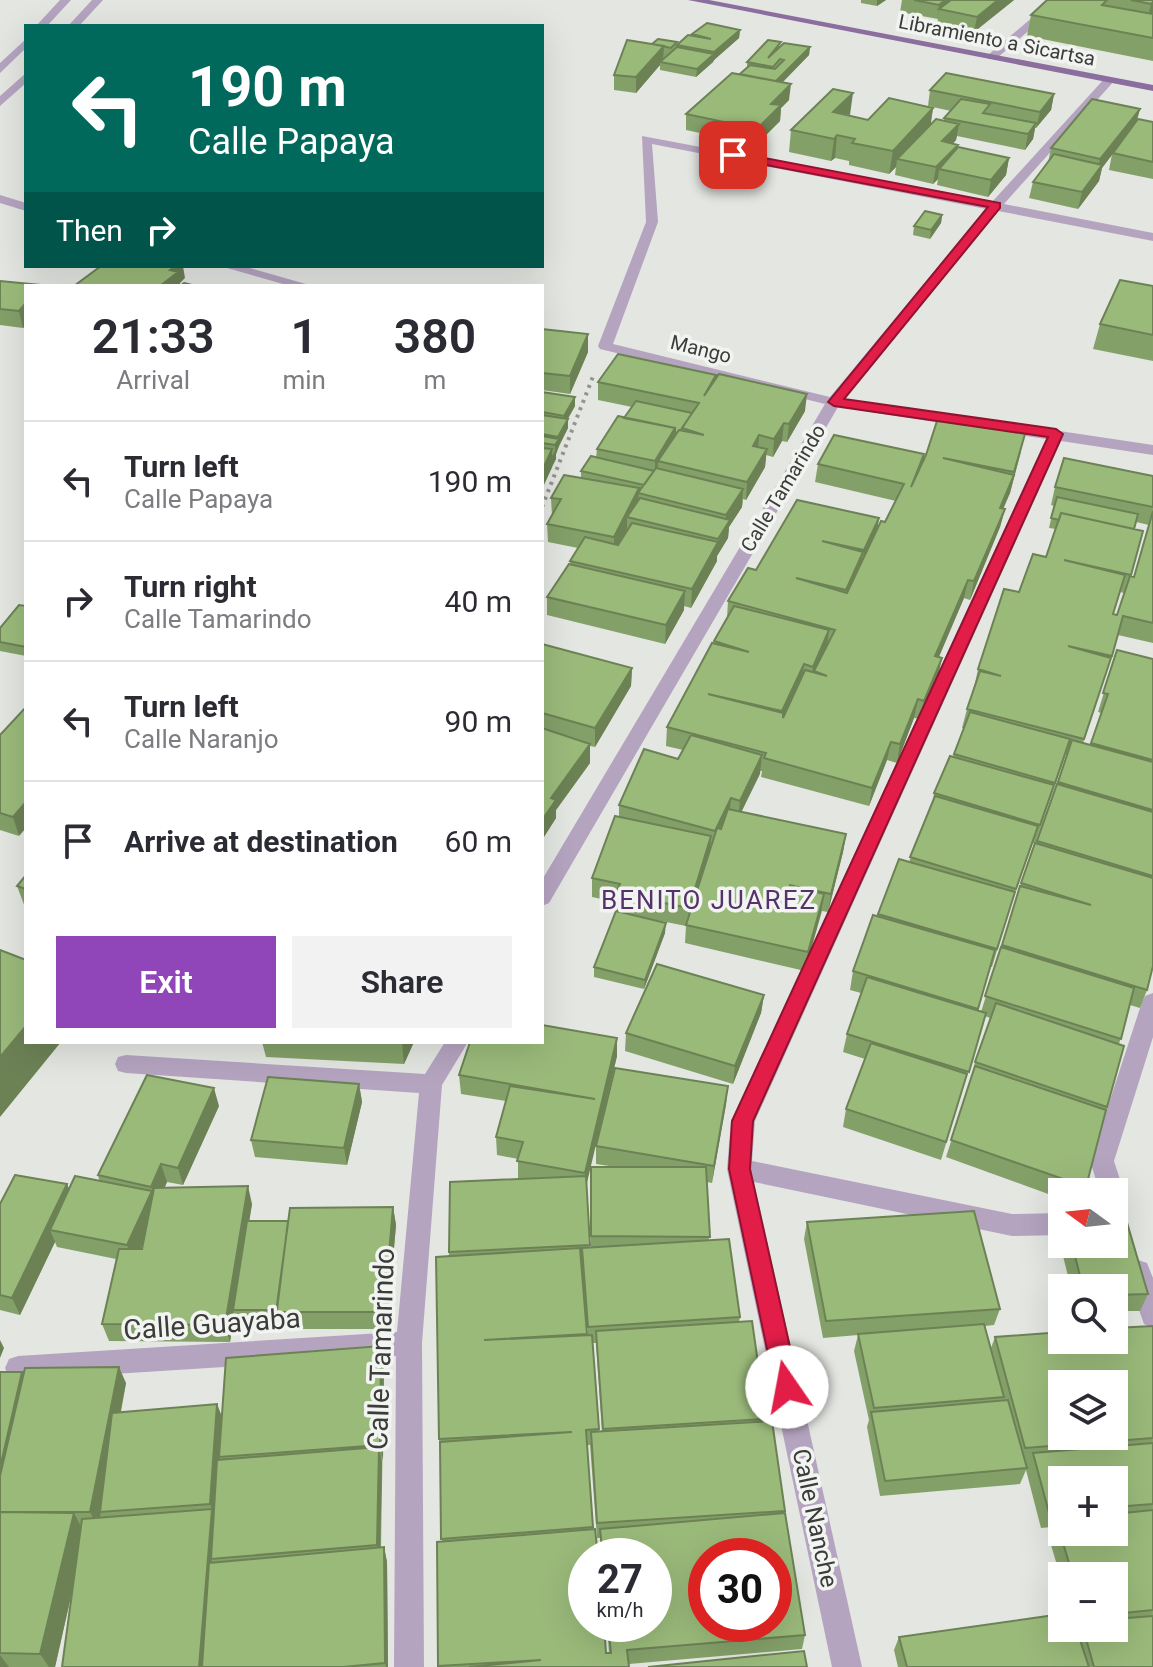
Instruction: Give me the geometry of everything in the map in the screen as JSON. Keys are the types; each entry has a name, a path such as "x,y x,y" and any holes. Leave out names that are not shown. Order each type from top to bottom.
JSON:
{"main road":[{"name":"Libramiento a Sicartsa","path":"693,0 1153,88"}],"street":[{"path":"43,24 66,0"},
{"path":"75,24 98,0"},
{"path":"992,57 1059,0"},
{"path":"0,70 24,44"},
{"path":"0,103 24,78"},
{"name":"Calle Tamarindo","path":"544,895 834,402 996,205 1109,80"},
{"path":"605,346 652,222 646,139 1153,237"},
{"path":"0,199 24,206"},
{"path":"235,268 298,284"},
{"name":"Mango","path":"605,346 834,402 1153,450"},
{"name":"Calle Nanche","path":"847,1667 739,1169 743,1121 1056,434"},
{"path":"1108,1178 1102,1161 1153,1002"},
{"name":"Calle Tamarindo","path":"409,1667 409,1343 431,1084 456,1044"},
{"path":"126,1064 431,1084"},
{"path":"739,1169 1012,1225 1048,1224"},
{"path":"1131,1249 1153,1316"},
{"name":"Calle Guayaba","path":"18,1368 409,1343"}],"path":[{"path":"544,502 605,346"}],"building":[{"path":"914,0 945,0 939,5"},
{"path":"951,0 998,0 977,17 939,9"},
{"path":"1047,0 1107,0 1102,5 1153,14 1153,38 1031,15"},
{"path":"1131,0 1153,0 1153,2 1151,4"},
{"path":"707,23 740,30 714,52 677,45 688,35 711,39 692,34"},
{"path":"658,39 677,42 671,48 652,44"},
{"path":"627,40 664,46 636,77 614,75"},
{"path":"768,40 781,42 768,58 784,43 810,47 776,81 740,74 750,65 775,69 784,60 780,59 773,67 747,62"},
{"path":"677,47 714,54 697,69 660,62"},
{"path":"732,73 791,84 771,104 781,105 757,129 686,114"},
{"path":"946,73 1054,94 1040,112 930,90"},
{"path":"833,89 853,93 833,112 868,120 889,98 933,108 893,151 852,143 855,139 837,135 834,139 791,130"},
{"path":"961,99 990,104 983,113 1036,123 1028,134 944,118"},
{"path":"1092,99 1140,109 1100,159 1051,148"},
{"path":"936,119 959,124 942,141 958,145 936,167 897,159"},
{"path":"1138,119 1153,122 1153,162 1113,153"},
{"path":"958,147 1009,158 991,180 939,169"},
{"path":"1054,154 1102,165 1082,192 1033,182"},
{"path":"925,211 942,215 931,230 914,226"},
{"path":"98,268 173,268 170,270 178,272 163,284 77,284"},
{"path":"1120,280 1153,286 1153,335 1100,324"},
{"path":"0,281 31,284 24,284 24,305 19,311 0,309"},
{"path":"544,329 588,334 570,376 544,373"},
{"path":"618,354 716,375 704,396 719,374 807,394 789,424 784,423 774,439 759,435 753,446 767,449 747,482 658,461 679,430 704,435 682,428 699,403 598,382"},
{"path":"544,392 575,397 564,416 544,412"},
{"path":"636,401 692,413 676,434 675,428 624,418"},
{"path":"544,415 568,419 558,437 544,434"},
{"path":"618,416 675,428 655,461 597,449"},
{"path":"938,418 1025,434 1014,472 943,458 1014,475 1000,508 1005,509 974,581 968,580 935,656 942,658 924,701 918,699 900,744 891,742 872,788 764,758 766,753 667,727 712,643 749,652 714,641 734,606 829,630 813,667 804,664 782,711 708,694 783,713 783,718 805,670 827,676 814,671 835,630 728,601 748,568 756,570 797,500 879,518 864,550 822,541 863,552 846,590 796,578 847,593 881,521 885,522 904,484 818,464 834,435 924,454 911,487 926,455"},
{"path":"544,436 559,439 555,445 544,443"},
{"path":"544,448 552,449 544,467"},
{"path":"591,456 654,471 644,485 581,471"},
{"path":"1064,458 1153,476 1153,507 1055,487"},
{"path":"656,468 743,489 726,515 638,493"},
{"path":"564,475 639,488 614,537 547,524 561,499 551,498"},
{"path":"1057,497 1138,514 1134,529 1061,513 1059,520 1051,518"},
{"path":"640,498 730,520 718,539 627,517"},
{"path":"1153,511 1153,623 1123,616 1112,656 1068,646 1111,658 1084,739 967,709 980,671 1001,676 978,669 1004,589 1019,592 1033,554 1046,557 1061,513 1143,531 1131,575 1064,560 1125,575 1113,614 1117,615 1130,576 1134,577"},
{"path":"632,523 718,542 692,589 570,561 585,537 618,545"},
{"path":"569,564 685,591 666,625 547,597"},
{"path":"19,605 24,606 24,647 0,642 0,628"},
{"path":"544,645 632,668 595,728 544,714"},
{"path":"1117,650 1153,659 1153,760 1091,743 1108,694 1103,693"},
{"path":"24,709 24,804 13,817 0,813 0,735"},
{"path":"970,712 1070,739 1055,783 954,754"},
{"path":"544,729 590,744 551,798 556,800 544,817"},
{"path":"691,735 762,755 740,801 731,798 715,831 619,805 644,749 678,759"},
{"path":"1072,740 1153,762 1153,810 1058,782"},
{"path":"950,756 1054,785 1040,825 934,793"},
{"path":"1057,784 1153,812 1153,876 1037,841"},
{"path":"935,796 1038,826 1016,889 910,857"},
{"path":"728,809 846,834 831,894 789,885 824,894 808,952 686,925 717,828 721,829"},
{"path":"615,816 711,836 689,908 616,893 620,884 592,878"},
{"path":"1035,843 1153,878 1153,966 1147,990 1002,945 1020,886 1091,905 1021,883"},
{"path":"899,859 1015,892 997,949 878,914"},
{"path":"616,911 666,923 645,980 594,967"},
{"path":"873,915 995,950 978,1009 853,971"},
{"path":"1001,947 1134,988 1121,1039 985,996"},
{"path":"0,950 24,959 24,1028 0,1057"},
{"path":"657,964 764,995 735,1066 626,1033"},
{"path":"867,977 986,1013 969,1072 847,1034"},
{"path":"996,1003 1124,1046 1107,1107 975,1062"},
{"path":"544,1025 617,1038 585,1173 517,1161 523,1142 496,1137 510,1086 595,1099 459,1075 469,1044 544,1044"},
{"path":"871,1043 967,1074 946,1142 846,1109"},
{"path":"975,1066 1106,1110 1088,1178 1060,1178 951,1140"},
{"path":"615,1068 728,1086 714,1166 596,1146"},
{"path":"147,1075 214,1088 178,1168 161,1164 151,1187 98,1175"},
{"path":"268,1077 359,1084 344,1148 251,1140"},
{"path":"591,1167 706,1167 710,1237 591,1236"},
{"path":"15,1175 67,1184 12,1298 0,1295 0,1204"},
{"path":"75,1176 152,1191 127,1245 50,1230"},
{"path":"586,1176 590,1245 449,1252 450,1182"},
{"path":"248,1186 225,1325 102,1324 119,1249 142,1249 154,1188"},
{"path":"393,1207 384,1312 276,1312 290,1208"},
{"path":"974,1211 1000,1309 826,1321 807,1222"},
{"path":"247,1221 288,1221 277,1310 233,1310"},
{"path":"1128,1226 1148,1294 1128,1295 1128,1274 1080,1274 1076,1258 1128,1258"},
{"path":"729,1239 740,1317 588,1327 582,1248"},
{"path":"580,1248 587,1334 484,1340 592,1335 599,1429 586,1430 593,1527 441,1539 440,1442 572,1432 439,1439 436,1257"},
{"path":"752,1321 766,1419 603,1429 596,1331"},
{"path":"984,1324 1004,1397 874,1408 858,1334"},
{"path":"1153,1326 1153,1438 1128,1440 1128,1370 1048,1370 1048,1446 1025,1448 995,1337 1048,1333 1048,1354 1128,1354 1128,1327"},
{"path":"381,1346 380,1445 219,1457 226,1358"},
{"path":"119,1367 90,1512 0,1512 0,1476 25,1368"},
{"path":"0,1372 22,1372 0,1468"},
{"path":"1008,1400 1027,1468 885,1481 871,1412"},
{"path":"217,1404 210,1504 100,1512 112,1413"},
{"path":"772,1421 785,1511 597,1523 591,1432"},
{"path":"1153,1443 1153,1504 1128,1506 1128,1466 1048,1466 1048,1509 1033,1453 1128,1450 1128,1445"},
{"path":"379,1447 377,1545 211,1559 217,1460"},
{"path":"212,1509 199,1667 62,1667 82,1519"},
{"path":"1153,1510 1153,1610 1128,1613 1128,1562 1069,1562 1064,1546 1128,1546 1128,1513"},
{"path":"0,1512 74,1513 40,1654 0,1653"},
{"path":"785,1513 789,1538 688,1538 688,1642 722,1642 627,1650 629,1667 469,1667 541,1660 438,1666 437,1542 595,1529 596,1538 568,1538 568,1642 605,1642 606,1653 611,1653 610,1642 672,1642 672,1538 601,1538 600,1529"},
{"path":"384,1547 385,1663 343,1667 202,1667 209,1563"},
{"path":"792,1556 805,1635 792,1636"},
{"path":"1048,1616 1048,1642 1081,1642 1089,1667 907,1667 899,1637"},
{"path":"1153,1616 1153,1667 1094,1667 1087,1642 1128,1642 1128,1618"},
{"path":"804,1651 807,1667 648,1667"}],"district":[{"name":"BENITO JUAREZ","path":"709,900"}],"route":[{"path":"733,155 996,205 834,402 1056,434 743,1121 739,1169 787,1387"}]}
